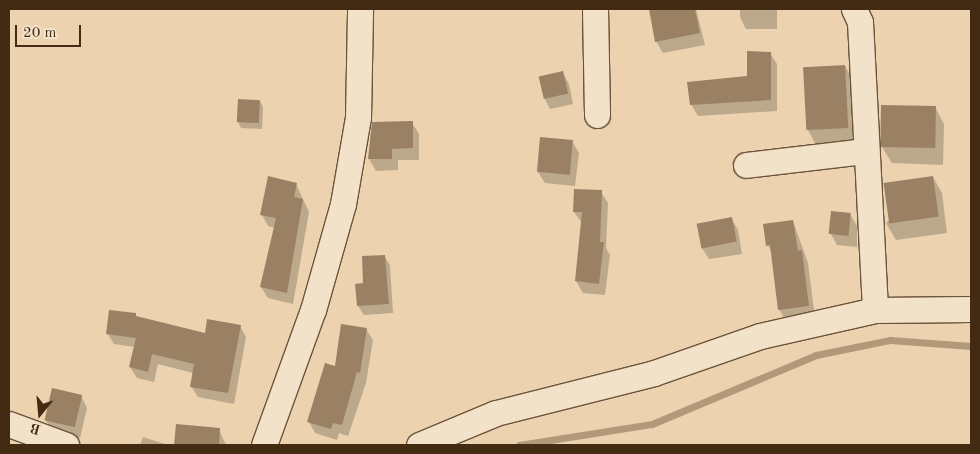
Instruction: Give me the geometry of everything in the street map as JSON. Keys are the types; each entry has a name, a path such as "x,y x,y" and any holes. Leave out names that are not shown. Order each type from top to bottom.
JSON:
{"street":[{"path":"264,445 313,310 343,204 358,117 360,9"},
{"path":"595,9 597,115"},
{"path":"854,9 860,22 875,310"},
{"path":"746,165 866,151"},
{"path":"419,445 496,413 654,373 760,336 875,310 971,309"},
{"path":"9,424 66,445"}],"building":[{"path":"649,9 695,9 700,33 655,42"},
{"path":"747,51 771,52 771,100 690,105 687,82 747,76"},
{"path":"845,65 848,128 806,130 803,67"},
{"path":"563,71 568,93 544,99 539,77"},
{"path":"238,99 260,100 259,123 237,122"},
{"path":"881,105 936,106 935,148 880,147"},
{"path":"413,121 413,148 392,149 392,159 368,159 372,122"},
{"path":"540,137 573,140 570,175 537,172"},
{"path":"268,176 297,183 294,197 303,199 287,293 260,287 276,218 260,215"},
{"path":"933,176 939,217 889,224 883,183"},
{"path":"574,189 602,190 600,242 604,242 599,284 575,281 582,212 573,212"},
{"path":"831,211 851,213 848,236 829,234"},
{"path":"732,217 737,242 701,248 697,224"},
{"path":"793,220 798,251 802,250 809,306 778,310 770,245 766,246 763,224"},
{"path":"385,255 389,304 357,306 355,284 363,283 362,256"},
{"path":"109,310 136,313 136,316 205,333 207,319 241,325 228,393 190,387 194,364 152,354 148,372 129,367 136,338 106,334"},
{"path":"341,324 367,328 360,373 357,372 342,425 333,423 331,429 307,422 325,363 335,366"},
{"path":"52,388 82,395 75,427 45,420"},
{"path":"176,424 220,428 219,445 174,445"}],"waterway":[{"path":"519,445 652,424 816,355 890,340 971,346"}]}
